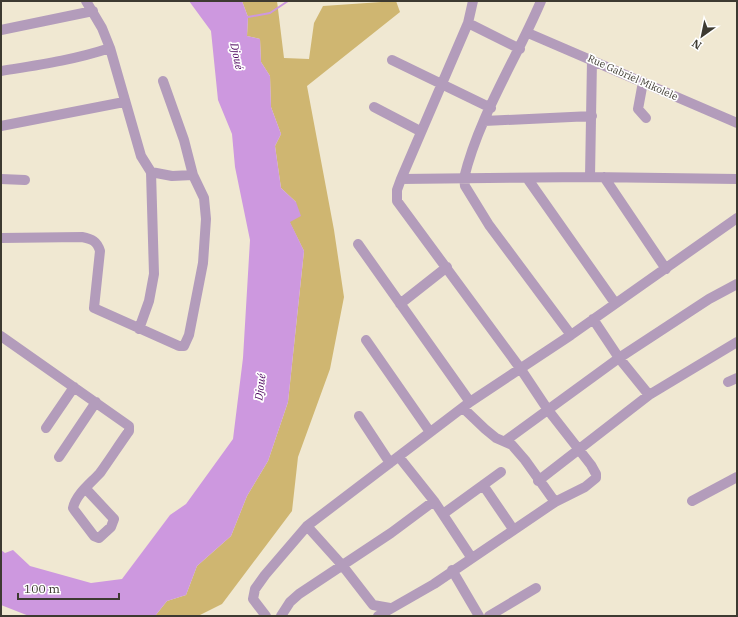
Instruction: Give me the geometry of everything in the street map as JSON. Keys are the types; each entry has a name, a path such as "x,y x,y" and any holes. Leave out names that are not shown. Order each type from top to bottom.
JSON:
{"street":[{"path":"86,1 110,48 124,102 141,156 151,172 154,274 148,301 139,329"},
{"path":"378,616 434,584 452,570 555,502 585,487 596,478 595,470 548,410 520,368 398,201 397,190 401,179 420,130 442,84 468,23 473,1"},
{"path":"541,1 528,33 484,121 464,178 465,186 489,225 571,335"},
{"path":"1,30 92,11"},
{"path":"468,23 520,48"},
{"name":"Rue Gabriel Mikolele","path":"528,33 737,123"},
{"path":"1,71 48,64 84,56 110,48"},
{"path":"392,60 491,108"},
{"path":"590,177 592,60"},
{"path":"1,238 82,237 92,239 98,244 100,251 94,308 179,346 184,346 187,342 203,263 206,219 204,198 193,175 184,140 163,81"},
{"path":"644,82 638,109 646,118"},
{"path":"1,126 124,102"},
{"path":"374,107 420,130"},
{"path":"484,121 592,116"},
{"path":"151,172 172,176 193,175"},
{"path":"401,179 590,177 737,179"},
{"path":"604,177 666,269"},
{"path":"528,178 615,303"},
{"path":"1,179 25,180"},
{"path":"266,616 253,599 255,589 307,526 467,405 571,335 737,218"},
{"path":"358,244 467,405 485,429 512,445 517,450 538,481 555,502"},
{"path":"400,304 447,267"},
{"path":"505,441 619,358 709,299 737,284"},
{"path":"593,319 619,358 650,395"},
{"path":"1,336 129,426 129,431 100,472 86,488 73,508 94,536 99,538 111,527 114,520 86,488"},
{"path":"366,340 430,432"},
{"path":"538,481 650,395 737,342"},
{"path":"46,428 74,387"},
{"path":"59,457 96,402"},
{"path":"359,416 394,460 434,501 472,557"},
{"path":"442,514 501,472"},
{"path":"692,501 737,477"},
{"path":"483,485 514,529"},
{"path":"281,616 290,602 299,594 391,533 434,501"},
{"path":"307,526 342,565 373,605 390,608"},
{"path":"452,570 479,616"},
{"path":"489,616 536,588"},
{"path":"372,616 373,605"}],"shaded area":[{"path":"242,1 277,1 284,58 309,59 314,23 323,6 396,1 400,12 307,86 334,230 344,297 330,369 298,457 292,511 222,604 198,616 155,616 167,601 186,595 197,566 231,536 247,496 268,461 288,402 304,251 289,221 296,202 281,188 275,146 281,134 271,107 270,76 261,62 260,39 247,36 248,17"}],"water":[{"name":"Djoué","path":"189,1 242,1 248,17 247,36 260,39 261,62 270,76 271,107 281,134 275,146 281,188 296,202 301,216 290,222 304,251 288,402 268,461 247,496 231,536 197,566 186,595 167,601 155,616 29,616 1,605 1,550 5,553 13,550 30,566 91,583 122,579 170,515 186,504 233,439 243,358 250,240 235,167 232,134 218,100 211,31"}],"waterway":[{"path":"248,17 270,13 288,1"}]}
